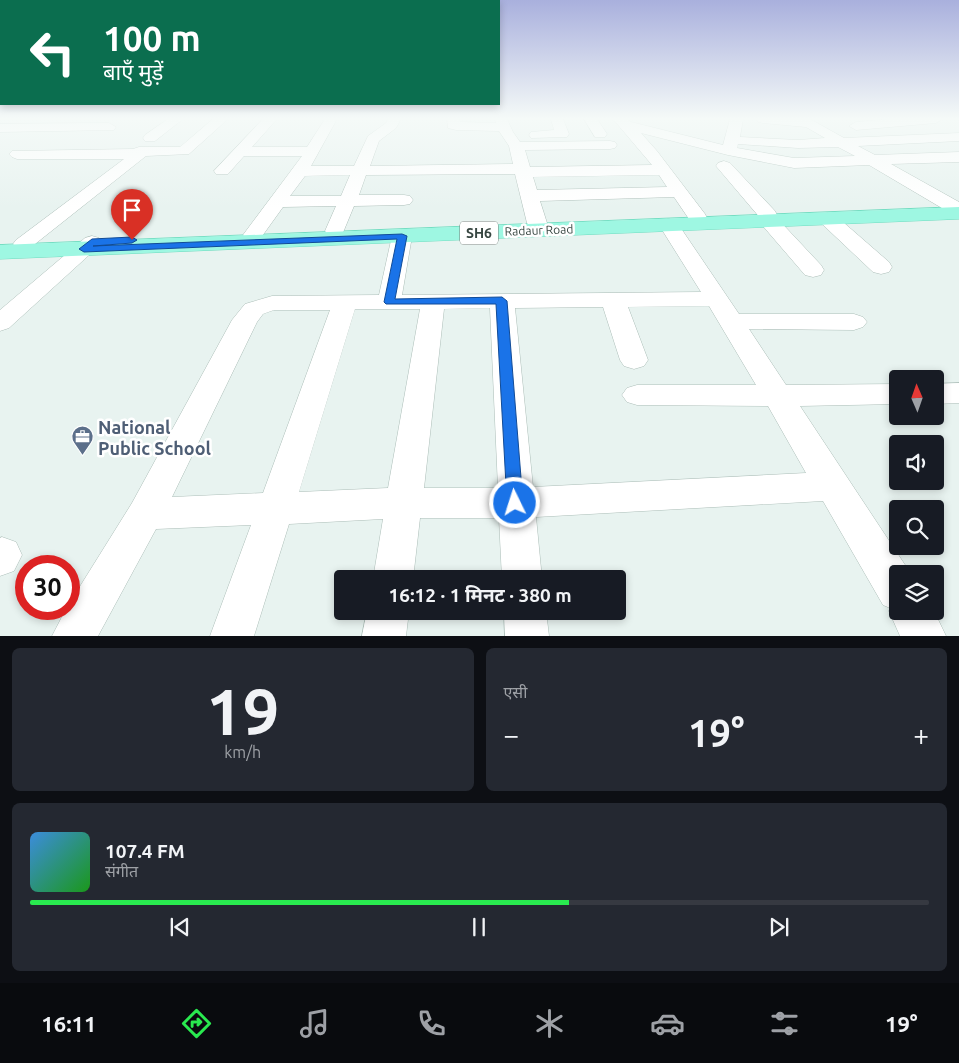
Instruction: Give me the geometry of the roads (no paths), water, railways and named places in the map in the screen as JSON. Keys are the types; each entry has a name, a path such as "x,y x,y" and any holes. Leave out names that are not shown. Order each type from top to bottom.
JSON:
{"main road":[{"name":"Radaur Road","path":"0,246 402,236 958,211"},
{"name":"Radaur Road","path":"0,252 335,231 698,218 828,219 958,211"}],"street":[{"path":"66,154 74,149"},
{"path":"17,154 184,151 187,149"},
{"path":"222,171 243,149"},
{"path":"335,231 369,149"},
{"path":"514,149 538,223"},
{"path":"647,149 698,218"},
{"path":"652,154 676,154 701,149"},
{"path":"736,149 769,218 813,270"},
{"path":"752,149 794,163 959,157"},
{"path":"854,149 958,211"},
{"path":"913,149 932,158"},
{"path":"240,152 312,151"},
{"path":"253,235 300,171 312,151"},
{"path":"23,244 140,154 139,152"},
{"path":"300,171 663,170"},
{"path":"529,196 680,192"},
{"path":"278,202 404,200"},
{"path":"828,219 881,266"},
{"path":"669,225 724,310 889,577"},
{"path":"389,302 402,236"},
{"path":"0,323 88,245"},
{"path":"613,300 634,360"},
{"path":"74,636 145,514 250,313 254,310 272,303 613,300 854,322"},
{"path":"502,301 521,570"},
{"path":"394,570 433,302"},
{"path":"232,636 345,303"},
{"path":"944,394 959,393"},
{"path":"637,395 889,394"},
{"path":"145,514 404,503 515,503 832,486"},
{"path":"384,636 387,620"},
{"path":"526,620 527,636"},
{"path":"915,620 924,636"}],"place":[{"name":"National Public School","path":"82,456"}]}
